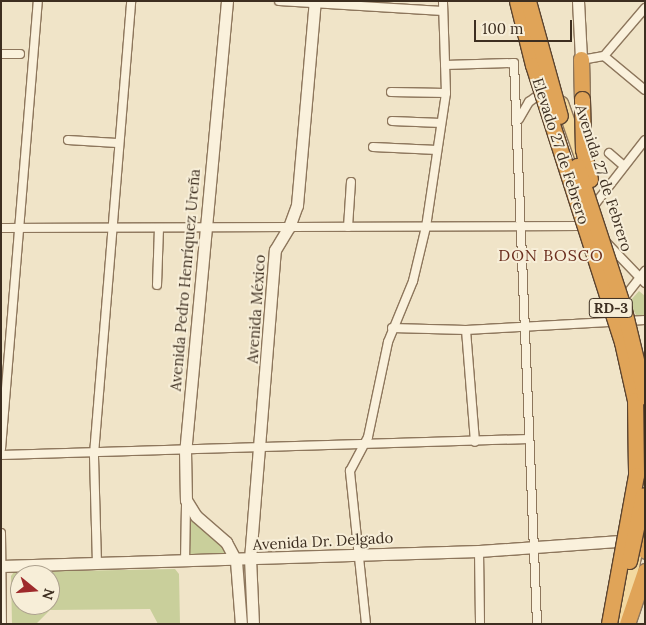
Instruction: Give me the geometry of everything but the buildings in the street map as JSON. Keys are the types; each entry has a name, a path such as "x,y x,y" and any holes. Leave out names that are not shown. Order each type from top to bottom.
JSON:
{"highway":[{"path":"512,1 518,57 574,189"},
{"name":"Elevado 27 de Febrero","path":"517,1 533,65 627,359 637,422 633,497 607,624"},
{"name":"Elevado 27 de Febrero","path":"528,1 567,139 588,227 622,316 645,397"},
{"path":"581,59 583,149 597,209 588,227"},
{"path":"622,316 638,331 645,352"},
{"path":"617,624 645,483"},
{"path":"628,624 645,571"}],"main road":[{"name":"Avenida Pedro Henríquez Ureña","path":"186,500 185,450 204,229 227,1"},
{"name":"RD-3","path":"512,1 541,93 588,227"},
{"name":"Avenida 27 de Febrero","path":"534,1 549,64 590,184 598,197 622,316 633,434 633,471 607,624"},
{"path":"578,1 581,59"},
{"name":"Avenida México","path":"253,624 250,560 261,447 275,250 289,227 300,188 315,3"},
{"name":"Avenida 27 de Febrero","path":"622,316 645,365"},
{"path":"186,500 196,516 226,542 236,561 241,624"},
{"path":"622,624 643,543 645,512"},
{"name":"Avenida Dr. Delgado","path":"1,566 236,561 359,554 479,551 620,540 643,543"},
{"path":"628,624 645,582"}],"street":[{"path":"1,449 17,229 38,1"},
{"path":"97,564 94,454 117,143 131,1"},
{"path":"279,1 443,11"},
{"path":"366,624 350,471 364,446 373,420 392,328 414,281 426,227 446,93 443,1"},
{"path":"590,184 581,59 604,56 645,8"},
{"path":"1,54 20,54"},
{"path":"604,56 645,90"},
{"path":"445,65 518,57 518,123 537,624"},
{"path":"391,92 446,93"},
{"path":"518,123 524,108 541,93"},
{"path":"392,121 441,123"},
{"path":"68,140 117,143"},
{"path":"588,227 598,197 645,140"},
{"path":"372,147 437,150"},
{"path":"609,153 624,165"},
{"path":"348,227 351,182"},
{"path":"1,228 588,227 607,240 643,277 622,316 525,327 466,330 392,328"},
{"path":"157,285 159,229"},
{"path":"466,330 475,442"},
{"path":"1,455 94,454 261,447 364,446 529,439"},
{"name":"Avenida Pedro Henríquez Ureña","path":"185,562 186,500"},
{"path":"1,533 2,624"},
{"path":"479,551 480,624"}],"green space":[{"path":"639,291 645,296 645,316 636,315 629,302"},
{"path":"188,512 217,537 231,559 187,561"},
{"path":"175,569 179,574 180,624 158,624 150,609 60,610 60,571"},
{"path":"12,615 45,615 36,624 12,624"}],"district":[{"name":"DON BOSCO","path":"551,255"}]}
